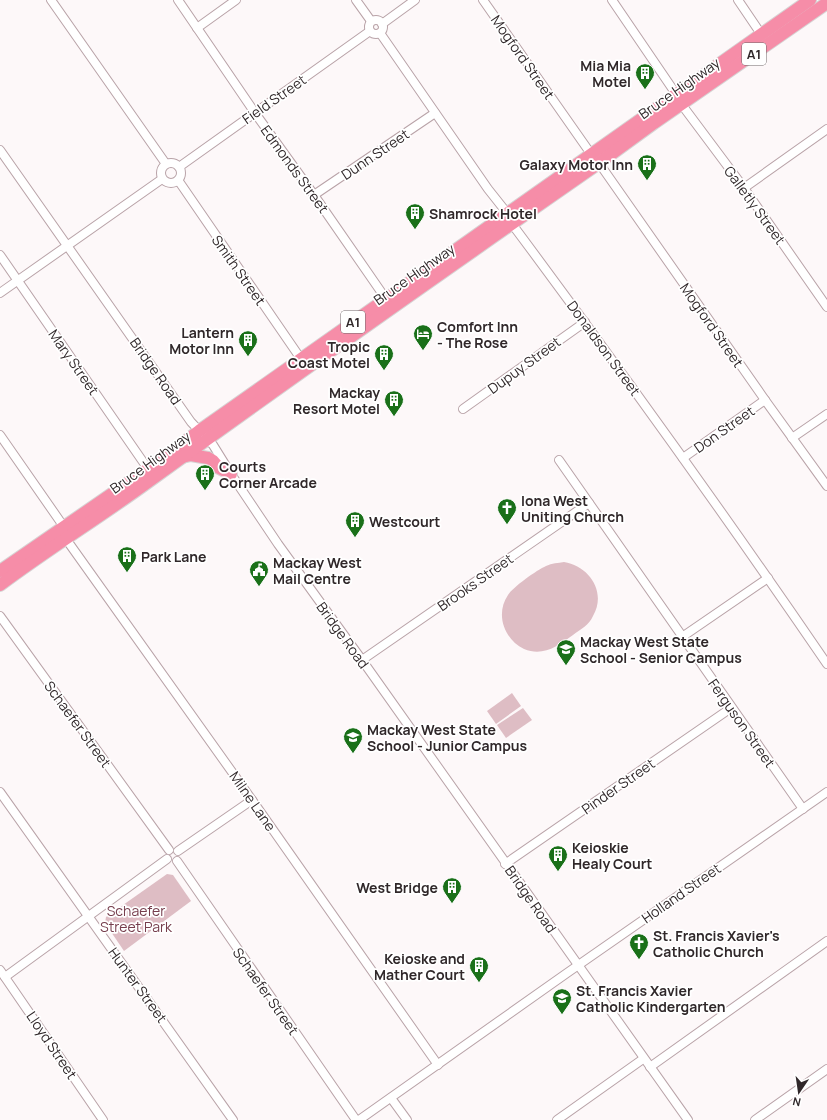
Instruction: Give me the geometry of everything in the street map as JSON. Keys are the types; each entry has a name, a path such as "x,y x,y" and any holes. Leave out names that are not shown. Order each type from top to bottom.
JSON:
{"highway":[{"name":"Bruce Highway","path":"0,585 148,469 203,435 595,158 654,123 679,99 761,34 810,0"},
{"name":"Bruce Highway","path":"679,99 827,3"},
{"name":"Bruce Highway","path":"0,571 148,482 182,457 203,435 301,359 386,299 510,219"},
{"path":"182,457 191,455 208,458 214,461 219,468 231,474"}],"street":[{"path":"51,0 166,164"},
{"name":"Edmonds Street","path":"178,0 255,113 386,299"},
{"path":"197,28 236,0"},
{"path":"356,0 372,21"},
{"path":"382,24 415,0"},
{"name":"Mogford Street","path":"483,0 827,486"},
{"name":"Galletly Street","path":"612,0 679,99 744,188 827,307"},
{"path":"738,0 761,34"},
{"path":"377,20 382,24 382,30 380,33 376,34 370,31 368,26 372,21 377,20"},
{"name":"Field Street","path":"179,168 370,31"},
{"name":"Donaldson Street","path":"380,33 488,189 683,458 827,664"},
{"name":"Dunn Street","path":"314,195 436,113"},
{"path":"744,188 827,129"},
{"name":"Bridge Road","path":"0,150 191,422 213,445 278,544 362,660 643,1059 688,1120"},
{"path":"173,163 179,168 181,175 178,180 169,183 162,179 160,174 161,170 166,164 173,163"},
{"path":"0,292 162,179"},
{"name":"Smith Street","path":"178,180 301,359"},
{"name":"Mary Street","path":"0,255 148,469"},
{"name":"Dupuy Street","path":"463,409 585,322"},
{"name":"Don Street","path":"683,458 765,400"},
{"path":"792,438 827,414"},
{"name":"Milne Lane","path":"0,435 65,533 438,1065"},
{"name":"Ferguson Street","path":"558,460 803,809"},
{"name":"Brooks Street","path":"362,660 588,503"},
{"path":"682,637 768,578"},
{"name":"Schaefer Street","path":"0,616 173,851"},
{"name":"Pinder Street","path":"506,864 731,708"},
{"name":"Hunter Street","path":"0,792 233,1120"},
{"name":"Holland Street","path":"359,1120 578,965 827,792"},
{"path":"173,851 180,858 177,862 172,863 167,859 166,854 252,800"},
{"path":"2,973 88,916 167,859"},
{"name":"Schaefer Street","path":"177,862 356,1120"},
{"path":"650,1067 827,941"},
{"name":"Lloyd Street","path":"2,973 103,1120"},
{"path":"557,1120 643,1059"},
{"path":"754,1120 827,1069"},
{"path":"391,1098 407,1120"}],"green space":[{"path":"564,562 573,564 581,569 588,575 597,589 597,607 593,616 584,627 550,649 538,652 524,649 517,645 507,633 502,618 504,602 508,595 520,583 531,575 548,565"},
{"path":"512,693 521,706 496,724 487,711"},
{"path":"523,708 532,720 506,738 497,725"},
{"name":"Schaefer Street Park","path":"167,874 173,875 191,901 124,951 105,923 106,917"}],"place":[{"name":"Mia Mia Motel","path":"645,90"},
{"name":"Galaxy Motor Inn","path":"647,181"},
{"name":"Shamrock Hotel","path":"415,230"},
{"name":"Comfort Inn - The Rose","path":"423,351"},
{"name":"Lantern Motor Inn","path":"248,357"},
{"name":"Tropic Coast Motel","path":"384,371"},
{"name":"Mackay Resort Motel","path":"394,417"},
{"name":"Courts Corner Arcade","path":"205,491"},
{"name":"Iona West Uniting Church","path":"507,525"},
{"name":"Westcourt","path":"355,538"},
{"name":"Park Lane","path":"127,573"},
{"name":"Mackay West Mail Centre","path":"259,587"},
{"name":"Mackay West State School - Senior Campus","path":"566,666"},
{"name":"Mackay West State School - Junior Campus","path":"353,754"},
{"name":"Keioskie Healy Court","path":"558,872"},
{"name":"West Bridge","path":"452,904"},
{"name":"St. Francis Xavier's Catholic Church","path":"639,960"},
{"name":"Keioske and Mather Court","path":"479,983"},
{"name":"St. Francis Xavier Catholic Kindergarten","path":"562,1015"}]}
